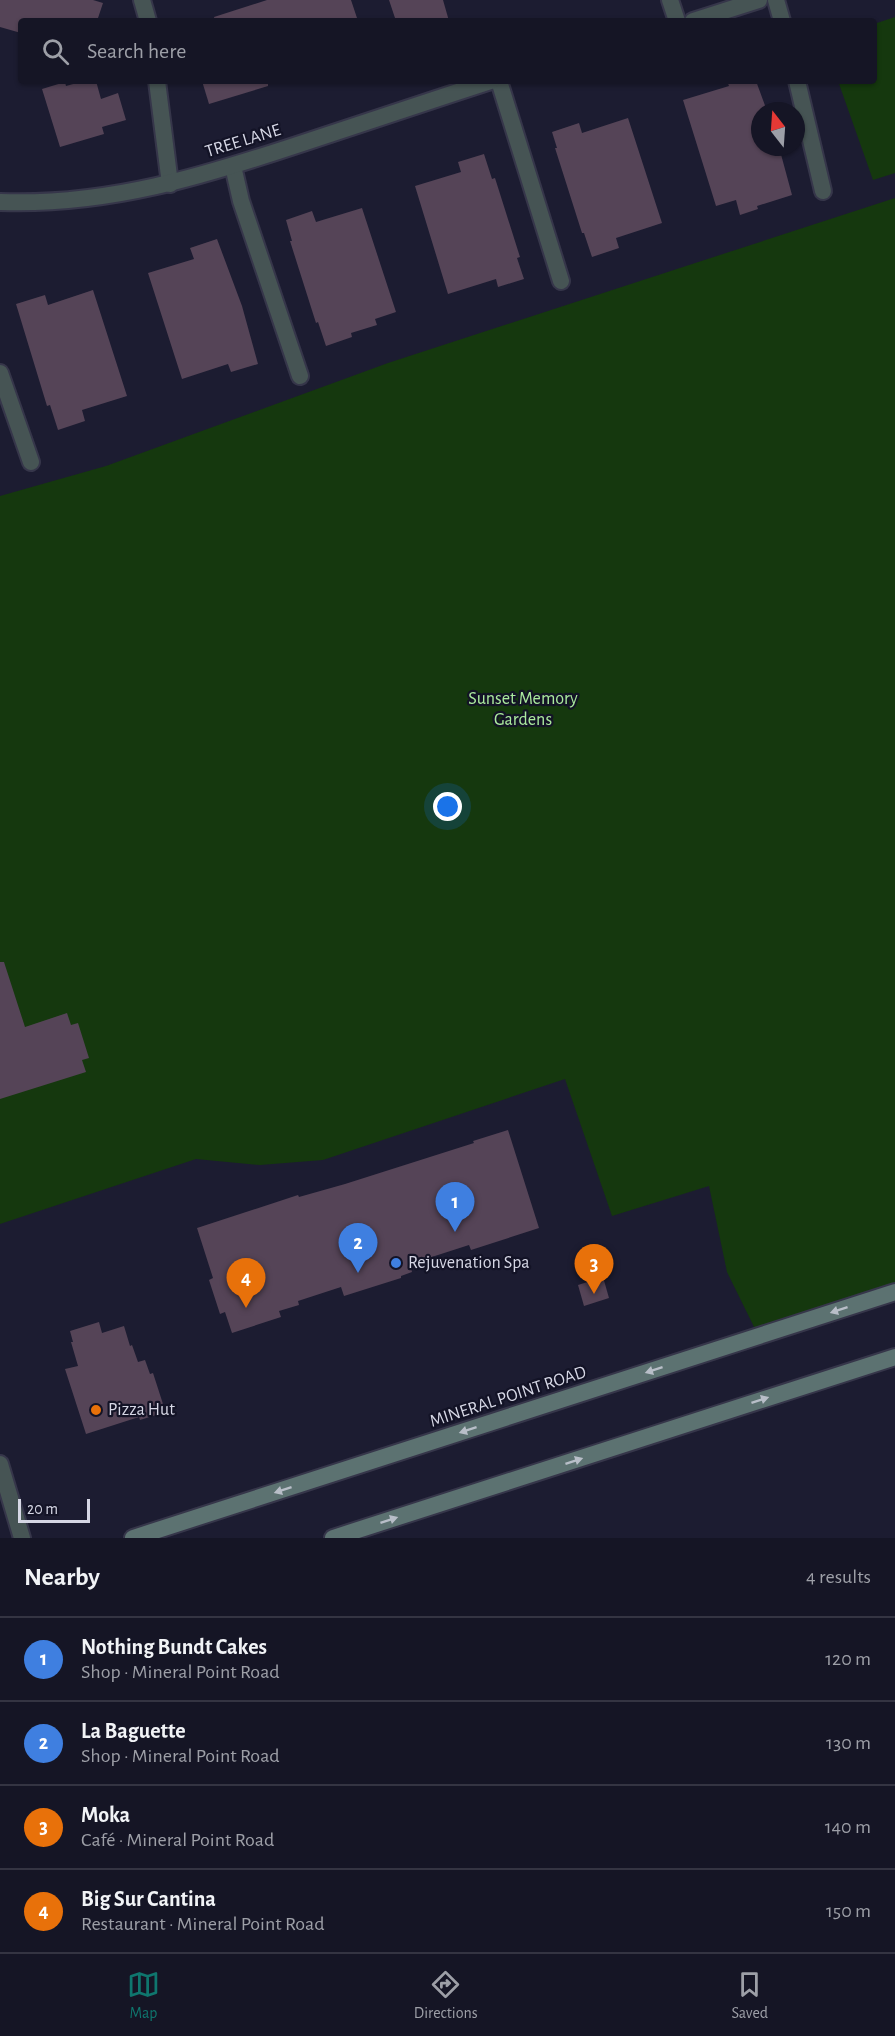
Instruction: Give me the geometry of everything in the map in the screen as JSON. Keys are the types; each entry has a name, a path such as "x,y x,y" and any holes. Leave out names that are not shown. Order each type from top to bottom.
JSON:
{"main road":[{"name":"MINERAL POINT ROAD","path":"133,1538 895,1292"},
{"path":"333,1538 895,1357"}],"street":[{"path":"142,0 147,18"},
{"path":"670,0 676,18"},
{"path":"702,18 759,0"},
{"path":"776,0 781,18"},
{"path":"157,84 170,184"},
{"name":"TREE LANE","path":"0,202 35,204 95,198 170,184 233,166 482,84"},
{"path":"500,84 561,281"},
{"path":"798,84 823,191"},
{"path":"233,166 241,201 300,376"},
{"path":"0,373 31,462"},
{"path":"0,1464 22,1538"}],"green space":[{"path":"895,17 895,173 873,180 839,84 877,84 877,23"},
{"name":"Sunset Memory Gardens","path":"895,198 895,1292 759,1337 727,1272 709,1186 612,1216 565,1079 323,1160 260,1165 196,1159 0,1224 0,496 106,466 388,363"}],"building":[{"path":"0,0 93,0 103,3 98,18 18,18 18,32 0,27"},
{"path":"267,0 351,0 357,18 214,18"},
{"path":"389,0 443,0 448,18 395,18"},
{"path":"58,84 66,84 66,86 97,84 101,99 118,93 126,120 102,127 104,134 60,147 42,89"},
{"path":"203,84 268,84 268,86 209,104"},
{"path":"728,84 757,84 764,102 751,102 751,156 781,156 792,195 757,206 758,209 740,215 736,200 716,206 683,100 729,86"},
{"path":"628,118 662,223 616,238 619,248 592,257 584,233 582,233 552,132 579,123 582,133"},
{"path":"484,154 492,179 495,178 520,257 517,258 524,279 498,287 496,279 448,294 415,186 461,172 458,162"},
{"path":"362,208 396,312 375,319 377,325 351,333 352,337 326,346 318,322 316,323 290,241 292,241 286,220 312,211 316,222"},
{"path":"217,239 242,306 258,364 231,372 228,364 182,379 148,273 194,259 190,248"},
{"path":"93,290 127,396 82,410 85,421 58,430 50,405 47,406 16,304 45,295 48,305"},
{"path":"0,962 4,962 25,1027 67,1013 71,1025 78,1023 89,1058 82,1060 86,1072 0,1099"},
{"path":"508,1130 539,1228 471,1250 469,1245 410,1264 412,1272 401,1278 344,1296 341,1287 298,1301 299,1305 279,1311 281,1317 232,1333 225,1312 220,1314 209,1280 213,1278 197,1228 298,1195 299,1197 345,1184"},
{"path":"603,1277 609,1298 584,1306 578,1285"},
{"path":"99,1322 102,1333 124,1326 138,1362 145,1360 150,1374 153,1373 163,1404 160,1406 162,1413 140,1420 139,1417 86,1434 65,1369 78,1366 70,1331"}],"place":[{"name":"Nothing Bundt Cakes","path":"455,1232"},
{"name":"Rejuvenation Spa","path":"396,1263"},
{"name":"La Baguette","path":"358,1273"},
{"name":"Moka","path":"594,1294"},
{"name":"Big Sur Cantina","path":"246,1308"},
{"name":"Pizza Hut","path":"96,1410"}]}
